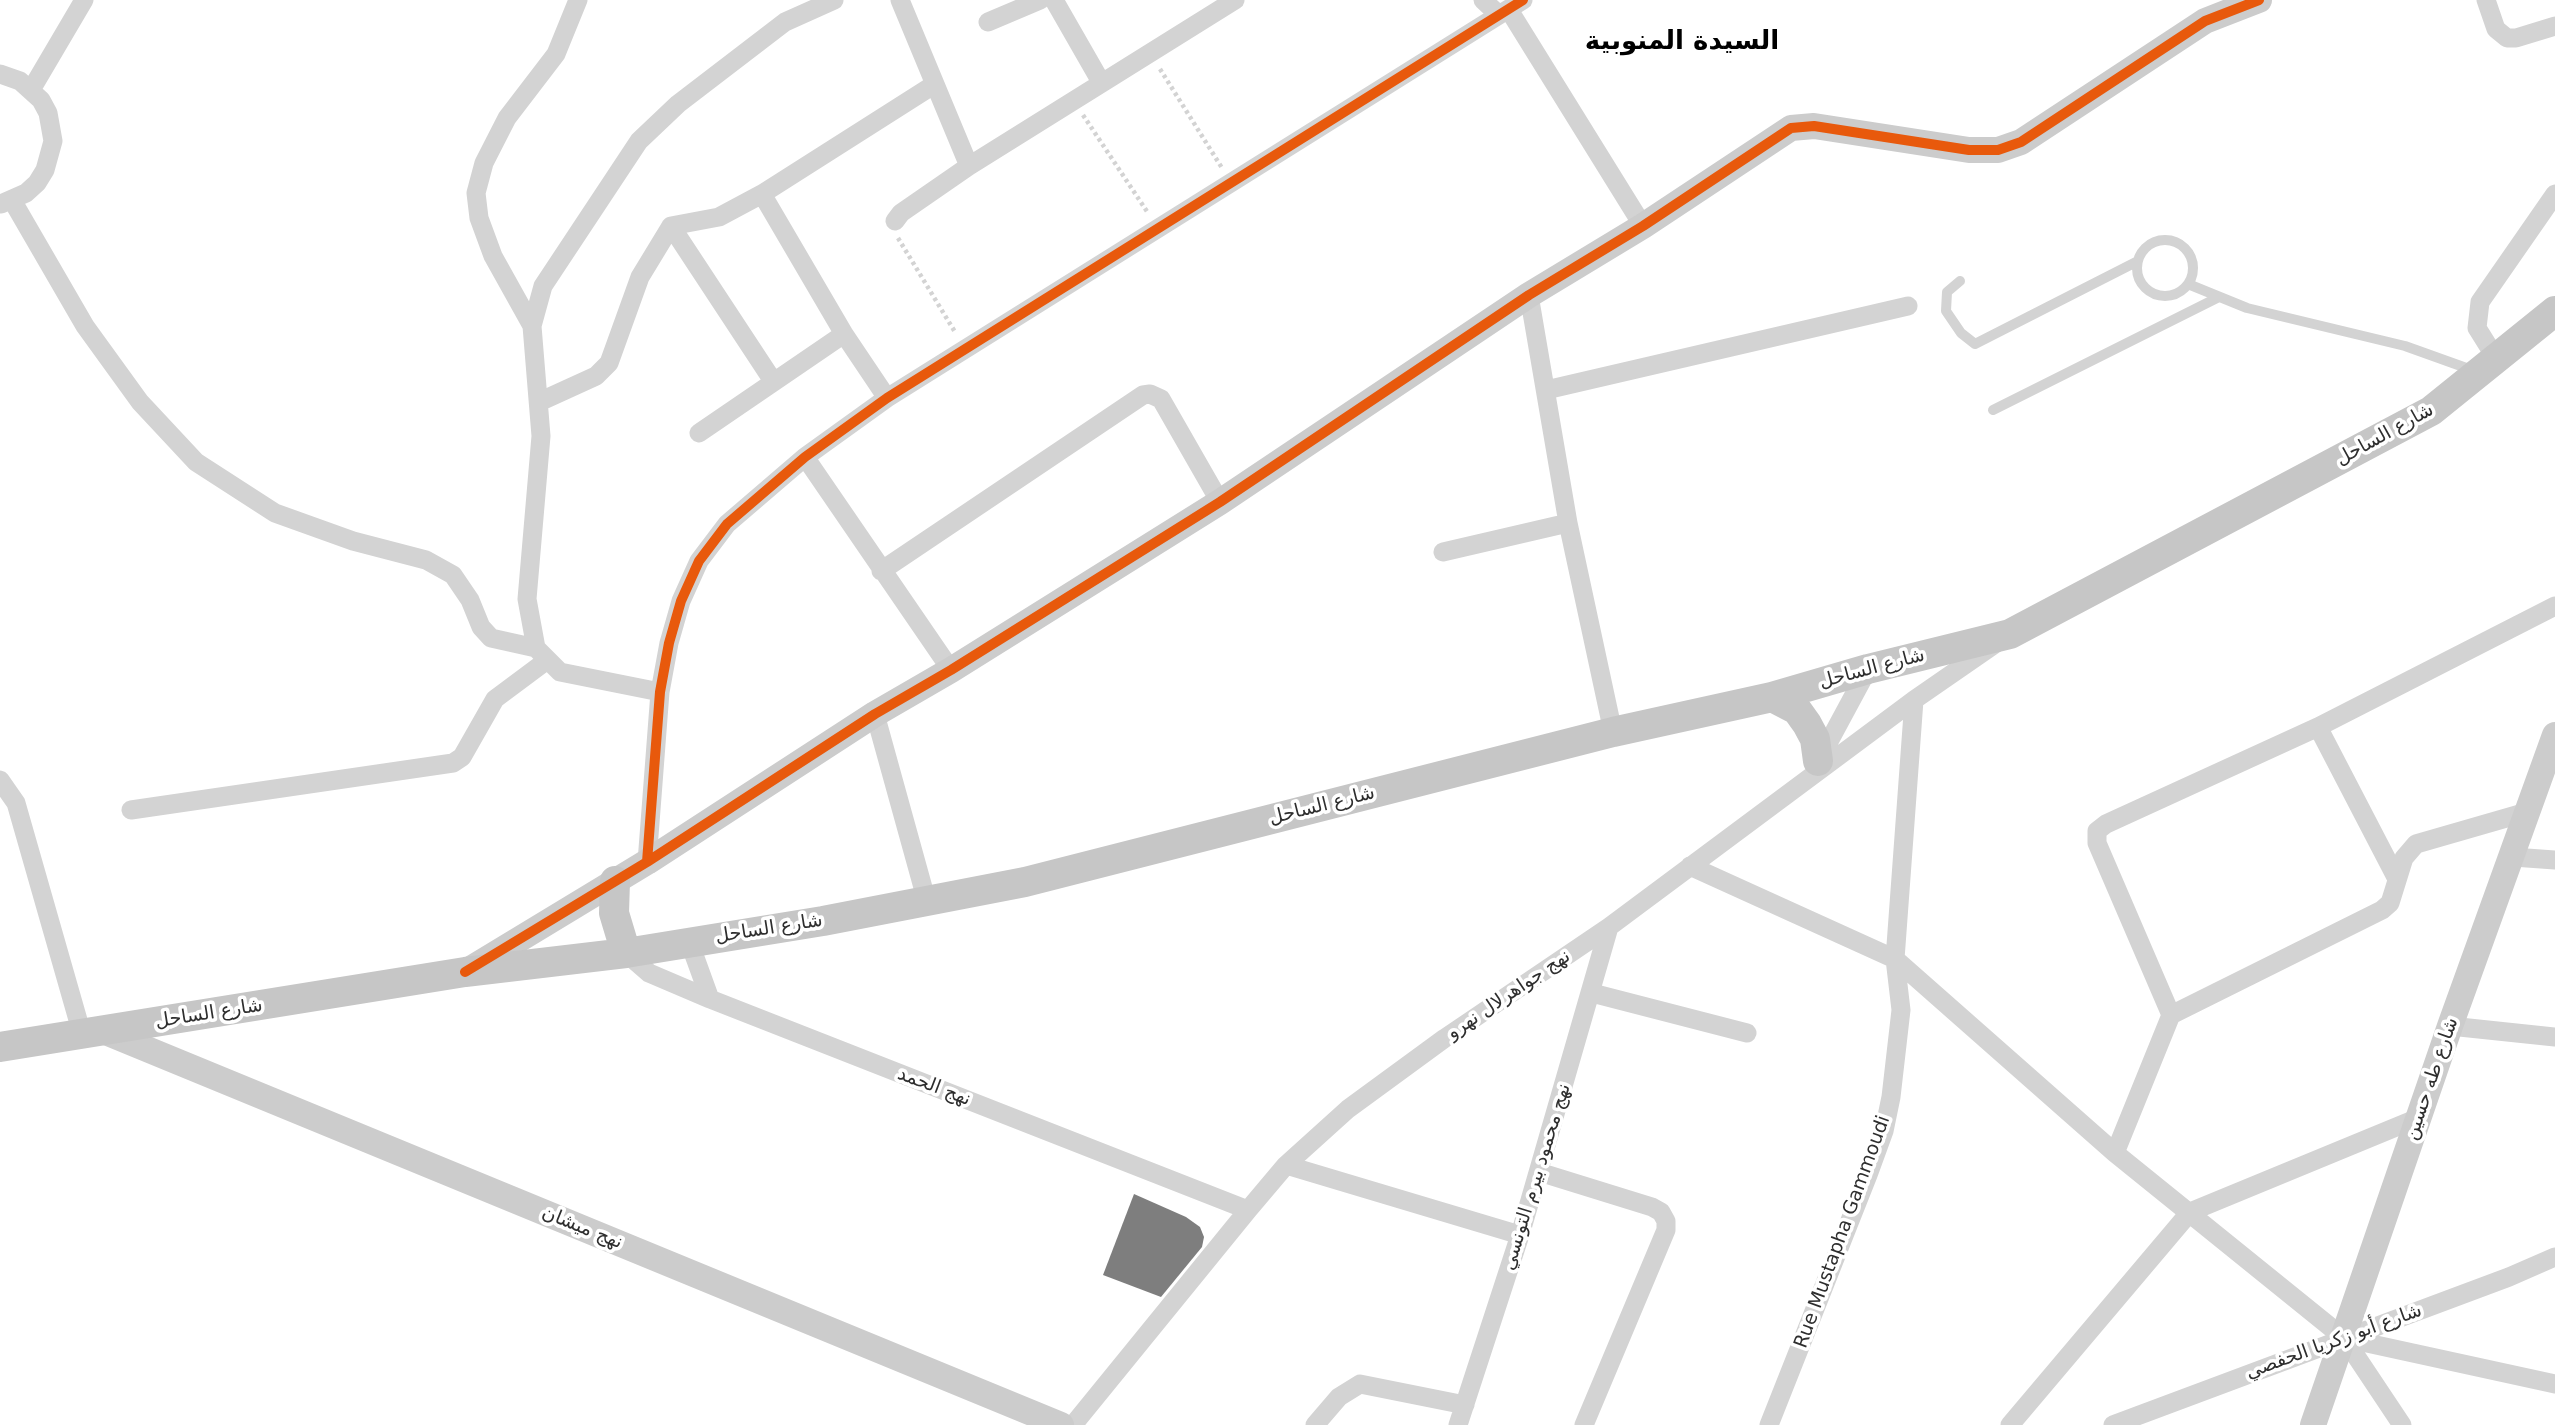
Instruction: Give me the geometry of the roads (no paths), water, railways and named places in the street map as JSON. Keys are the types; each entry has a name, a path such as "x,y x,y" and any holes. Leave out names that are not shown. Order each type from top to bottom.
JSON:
{"main road":[{"name":"شارع الساحل","path":"0,1046 465,972 626,953 927,902 1025,882 1613,732 1772,698 1868,669 2010,634 2431,411 2555,311"},
{"path":"1772,698 1797,710 1807,724 1815,739 1813,771"},
{"path":"615,881 614,913 626,953"}],"street":[{"path":"31,90 84,0"},
{"path":"532,326 493,256 479,218 476,193 484,163 507,118 556,54 578,0"},
{"path":"541,655 527,599 538,484 539,402 532,326 544,286 639,141 678,104 785,22 834,0"},
{"path":"901,0 969,166"},
{"path":"988,22 1040,0"},
{"path":"1054,0 1101,82"},
{"path":"895,221 901,212 969,166 1235,0"},
{"path":"1483,0 1510,8 1643,226"},
{"path":"465,972 647,862 875,714 951,670 1220,502 1529,295 1643,226 1797,126 1983,152 2010,146 2204,21 2259,0"},
{"path":"2486,0 2496,29 2507,38 2516,38 2555,26"},
{"path":"647,862 660,692 681,601 699,561 727,524 805,457 887,398 1510,8"},
{"path":"0,74 20,81 31,90 48,113 53,141 51,156 37,183 6,202 85,326 140,402 196,463 275,513 353,541 426,560 453,575 470,600 481,627 491,638 541,655 560,672 579,678 660,692"},
{"path":"539,402 596,376 609,363 640,277 671,226 719,217 762,194 935,84"},
{"path":"762,194 844,334 887,398"},
{"path":"2488,367 2477,328 2480,302 2555,194"},
{"path":"671,226 773,381"},
{"path":"1529,295 1568,523 1613,732"},
{"path":"1546,390 1908,306"},
{"path":"699,433 844,334"},
{"path":"881,571 1143,394 1161,399 1220,502"},
{"path":"805,457 951,670"},
{"path":"1443,552 1568,523"},
{"path":"2171,1015 2097,844 2097,831 2106,824 2318,727 2555,606"},
{"name":"نهج جواهرلال نهرو","path":"1073,1425 1286,1165 1359,1101 1445,1038 1609,927 1813,771 2010,634"},
{"path":"131,810 453,763 462,757 495,699 541,655"},
{"path":"1813,771 1868,669"},
{"name":"Rue Mustapha Gammoudi","path":"1769,1425 1884,1131 1901,1010 1895,959 1914,700"},
{"path":"875,714 927,902"},
{"path":"2318,727 2397,879"},
{"name":"شارع طه حسين","path":"2313,1425 2450,1026 2555,735"},
{"path":"0,780 16,803 93,1032"},
{"path":"2115,1153 2171,1015 2382,910 2390,903 2404,858 2416,844 2527,812"},
{"path":"2513,857 2555,860"},
{"path":"1690,866 1895,959 2115,1153 2344,1338 2402,1425"},
{"name":"نهج محمود بيرم التونسي","path":"1458,1425 1520,1235 1609,927"},
{"path":"689,941 710,999"},
{"name":"نهج الحمد","path":"626,953 649,973 710,999 1248,1210"},
{"path":"1592,993 1747,1033"},
{"path":"2450,1026 2555,1037"},
{"name":"نهج ميشان","path":"93,1032 1061,1425"},
{"path":"2010,1425 2190,1212 2418,1118"},
{"path":"1286,1165 1520,1235"},
{"path":"1539,1172 1652,1207 1661,1212 1666,1221 1666,1230 1584,1425"},
{"name":"شارع أبو زكريا الحفصي","path":"2113,1425 2509,1277 2555,1256"},
{"path":"2344,1338 2555,1384"},
{"path":"1315,1425 1339,1396 1360,1384 1465,1405"}],"lane":[{"path":"1960,281 1947,292 1946,311 1961,333 1975,344 2138,261 2149,245 2158,241 2177,243 2185,248 2193,266 2188,284 2173,295 2153,294 2140,281 2138,261"},
{"path":"2188,284 2217,298 2318,327 2488,367"},
{"path":"1993,410 2217,298"}],"district":[{"name":"السيدة المنوبية","path":"1682,42"}]}
